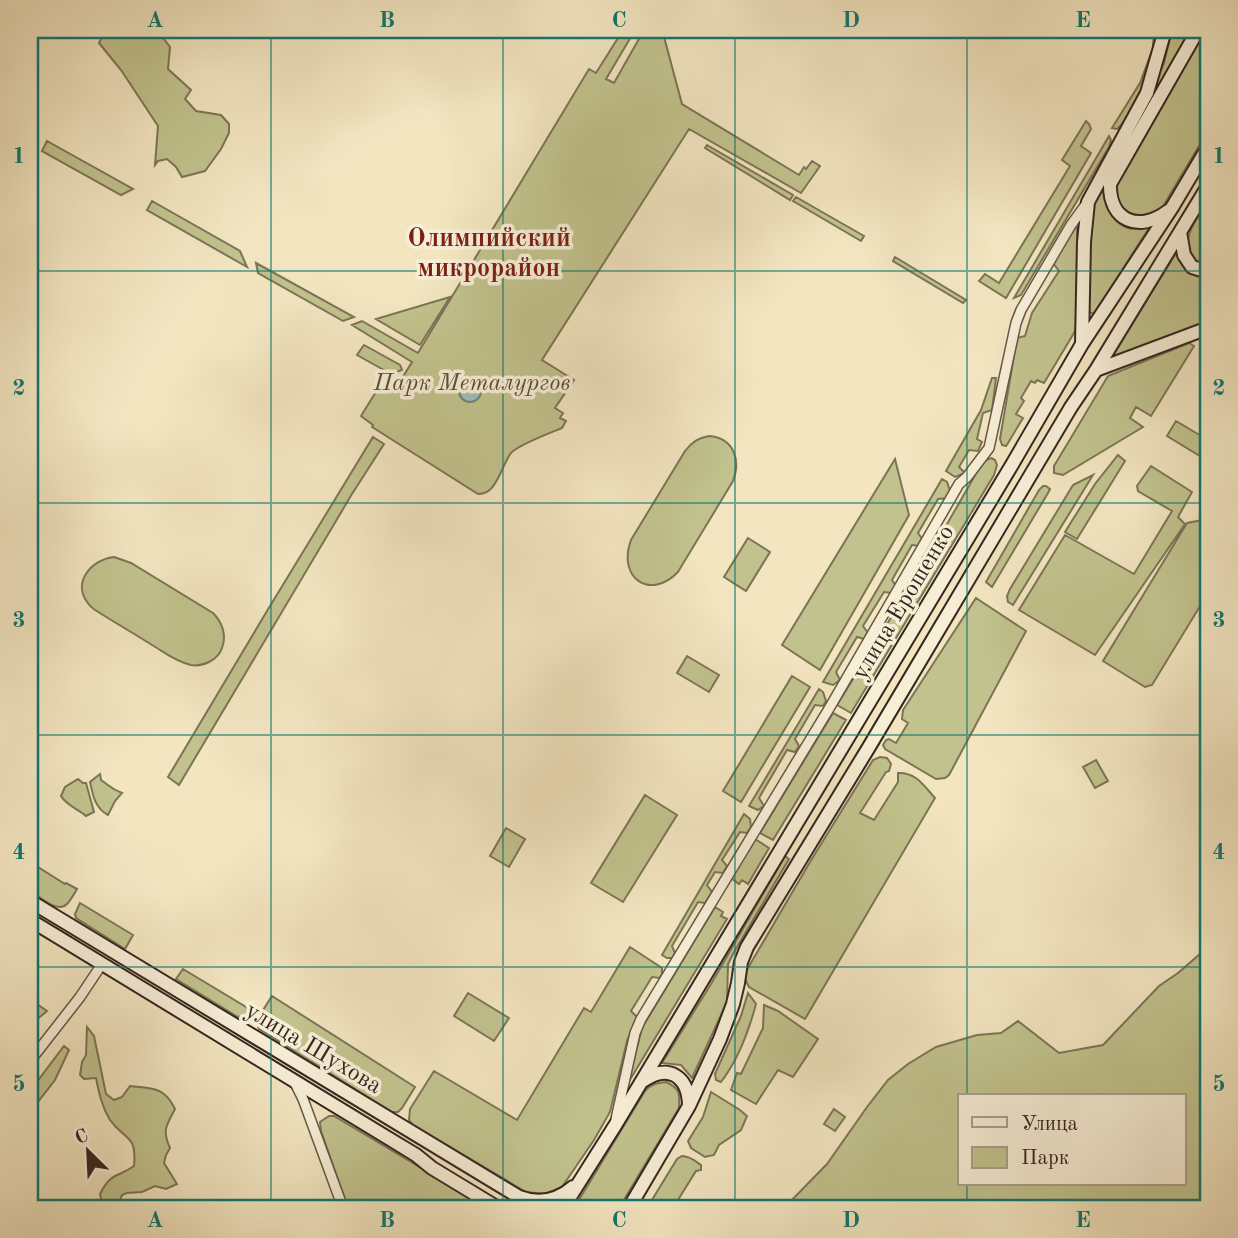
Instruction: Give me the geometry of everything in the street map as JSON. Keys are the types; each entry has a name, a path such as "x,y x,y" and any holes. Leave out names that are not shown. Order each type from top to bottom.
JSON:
{"main road":[{"path":"1173,206 1152,220 1131,222 1114,209 1110,198 1110,184 1198,30"},
{"path":"1082,344 1084,242 1088,202 1147,93 1164,32"},
{"name":"улица Ерошенко","path":"563,1208 1082,344 1208,148"},
{"name":"улица Ерошенко","path":"629,1208 689,1105 720,1040 733,1004 741,962 747,947 1071,407 1208,186"},
{"path":"1180,233 1184,254 1192,267 1208,272"},
{"path":"1075,357 1096,370 1208,329"},
{"name":"улица Шухова","path":"30,901 519,1197 532,1202 547,1200 566,1193 579,1183"},
{"name":"улица Шухова","path":"30,920 416,1155 432,1168 498,1208"},
{"path":"54,935 63,921"},
{"path":"102,964 111,950"},
{"path":"639,1084 661,1073 673,1074 686,1087 689,1105"}],"street":[{"name":"улица Ерошенко","path":"615,1124 635,1033 641,1019 830,707 959,484 989,448 1021,310 1071,225 1088,202"},
{"path":"30,1061 102,964"},
{"path":"294,1081 343,1208"}],"green space":[{"path":"105,30 161,30 170,47 168,69 191,90 185,99 196,111 221,115 229,124 229,133 221,149 205,171 182,177 167,159 158,161 155,165 158,126 121,70 99,43"},
{"name":"Парк Металургов","path":"623,30 635,30 606,79 614,83 644,30 664,30 682,104 799,175 812,161 820,166 801,193 689,129 542,360 574,380 555,408 563,413 560,418 566,421 562,428 511,453 490,490 478,494 372,427 373,425 361,416 382,382 401,377 396,388 412,362 352,325 362,321 418,353 589,69 596,73"},
{"path":"1154,30 1157,30 1157,47 1147,78 1123,123 1117,129 1112,128 1140,83 1153,48"},
{"path":"1172,30 1192,30 1123,150 1164,63"},
{"path":"1202,30 1208,30 1208,131 1162,208 1154,215 1130,217 1114,199 1117,180"},
{"path":"1086,121 1091,129 1081,146 1091,153 1006,298 979,281 985,274 999,283 1070,166 1062,160"},
{"path":"1109,136 1109,147 1021,295 1014,298"},
{"path":"47,141 133,189 121,195 42,151"},
{"path":"707,145 793,195 790,200 705,148"},
{"path":"1105,184 1107,204 1116,221 1131,229 1151,225 1094,314 1089,312 1088,308 1089,229 1096,195"},
{"path":"796,197 864,236 861,241 793,201"},
{"path":"152,201 240,251 247,267 147,210"},
{"path":"1208,202 1208,267 1193,260 1188,250 1188,238 1191,228"},
{"path":"1077,226 1077,325 1044,383 1031,381 1016,414 1023,418 1006,446 1002,445 1000,439 1017,338 1025,336 1032,313 1059,271 1053,263"},
{"path":"1178,250 1208,276 1208,320 1114,357 1115,352"},
{"path":"895,257 966,300 963,303 893,261"},
{"path":"256,263 354,317 343,321 258,273"},
{"path":"450,297 420,345 376,319"},
{"path":"1189,343 1194,346 1151,416 1136,407 1130,418 1143,427 1063,475 1054,473 1054,466 1108,376"},
{"path":"364,345 400,365 402,370 391,374 357,355"},
{"path":"992,378 996,378 992,410 983,413 977,439 982,442 978,451 969,450 959,467 965,473 955,477 946,471 981,410"},
{"path":"1176,421 1208,440 1208,461 1167,436"},
{"path":"709,436 724,441 733,451 736,465 733,481 678,572 667,581 647,585 632,574 628,565 631,540 685,451 696,441"},
{"path":"373,437 384,444 179,785 168,777"},
{"path":"1118,455 1125,461 1077,539 1065,532 1095,484"},
{"path":"991,458 997,465 994,475 851,713 837,705 981,465"},
{"path":"895,459 909,515 820,670 782,645"},
{"path":"1151,466 1192,492 1178,517 1185,524 1095,655 1019,610 1065,535 1134,574 1172,511 1138,491 1137,486"},
{"path":"1093,475 1013,605 1008,602 1010,589 1073,485"},
{"path":"942,479 947,482 950,491 947,498 938,499 918,533 923,540 920,546 912,545 892,580 896,586 892,593 884,592 863,626 868,633 864,639 857,637 836,672 840,680 833,685 823,682"},
{"path":"1043,486 1050,489 1048,493 992,587 986,582"},
{"path":"1208,519 1208,593 1152,685 1145,687 1103,661 1187,523"},
{"path":"748,538 770,552 746,591 724,577"},
{"path":"114,557 131,563 213,613 224,634 222,648 217,656 200,665 180,662 95,610 83,594 83,579 99,562"},
{"path":"976,598 1026,631 949,775 936,779 885,749 883,745 889,739 896,743 908,723 902,719 903,710"},
{"path":"687,656 719,675 709,692 677,673"},
{"path":"792,676 810,687 741,802 723,791"},
{"path":"819,689 826,701 823,706 815,705 795,739 799,746 795,752 787,750 759,798 764,806 758,810 749,806"},
{"path":"833,713 846,720 773,840 760,833"},
{"path":"887,758 891,764 889,771 860,813 874,820 898,782 898,773 915,777 935,798 805,1019 749,987 745,973 873,760"},
{"path":"1096,760 1108,781 1095,788 1083,767"},
{"path":"100,774 101,780 122,793 108,815 97,805 90,782"},
{"path":"78,779 86,783 94,812 86,816 61,796 65,787"},
{"path":"645,795 677,815 623,902 591,883"},
{"path":"744,814 750,819 751,827 747,833 740,832 722,860 727,866 723,873 715,872 707,885 712,892 705,903 698,902 672,946 675,953 672,958 667,958 662,955"},
{"path":"506,828 525,839 509,867 490,856"},
{"path":"755,839 769,848 748,884 742,880 739,884 731,878"},
{"path":"785,856 789,859 728,964 727,1002 692,1078 681,1065 662,1063 711,984"},
{"path":"30,862 77,889 67,904 63,907 53,906 30,891"},
{"path":"80,903 133,935 125,949 76,918"},
{"path":"715,907 723,912 721,916 727,919 628,1083 642,1028"},
{"path":"630,947 662,968 662,974 660,978 652,977 631,1011 637,1017 627,1041 610,1112 562,1187 545,1194 526,1192 413,1125 409,1120 410,1109 434,1071 517,1120 584,1008 591,1012"},
{"path":"1208,947 1208,1208 784,1208 827,1164 888,1080 936,1047 977,1035 1001,1033 1018,1021 1059,1053 1103,1045 1159,986"},
{"path":"183,969 251,1010 238,1017 176,979"},
{"path":"468,993 509,1018 494,1041 454,1016"},
{"path":"748,993 756,1004 753,1014 738,1055 721,1082 716,1080 715,1074 741,1016"},
{"path":"272,996 415,1087 402,1108 398,1112 392,1112 259,1029 256,1021"},
{"path":"30,999 47,1011 30,1025"},
{"path":"764,1005 778,1011 818,1039 793,1077 778,1070 756,1104 731,1090 737,1073 741,1074 763,1028"},
{"path":"87,1027 94,1036 106,1094 114,1100 122,1097 130,1086 157,1090 166,1096 175,1109 166,1128 170,1148 164,1163 177,1184 166,1189 155,1186 142,1192 122,1195 117,1208 103,1208 100,1194 111,1179 134,1166 134,1148 107,1115 96,1078 84,1079 80,1075 86,1055"},
{"path":"64,1046 69,1050 55,1080 30,1112 30,1091"},
{"path":"666,1082 678,1092 679,1108 619,1208 574,1208 645,1091 654,1084"},
{"path":"711,1092 747,1116 741,1130 719,1145 714,1155 705,1157 691,1148 688,1141 703,1117"},
{"path":"834,1109 845,1117 835,1131 824,1124"},
{"path":"334,1116 488,1208 348,1208 321,1131 320,1122"},
{"path":"682,1156 701,1165 701,1170 696,1171 673,1208 647,1208 677,1159"}],"water":[{"path":"470,380 478,383 481,391 478,399 470,402 462,399 459,391 462,383"}],"district":[{"name":"Олимпийский микрорайон","path":"489,254"}]}
